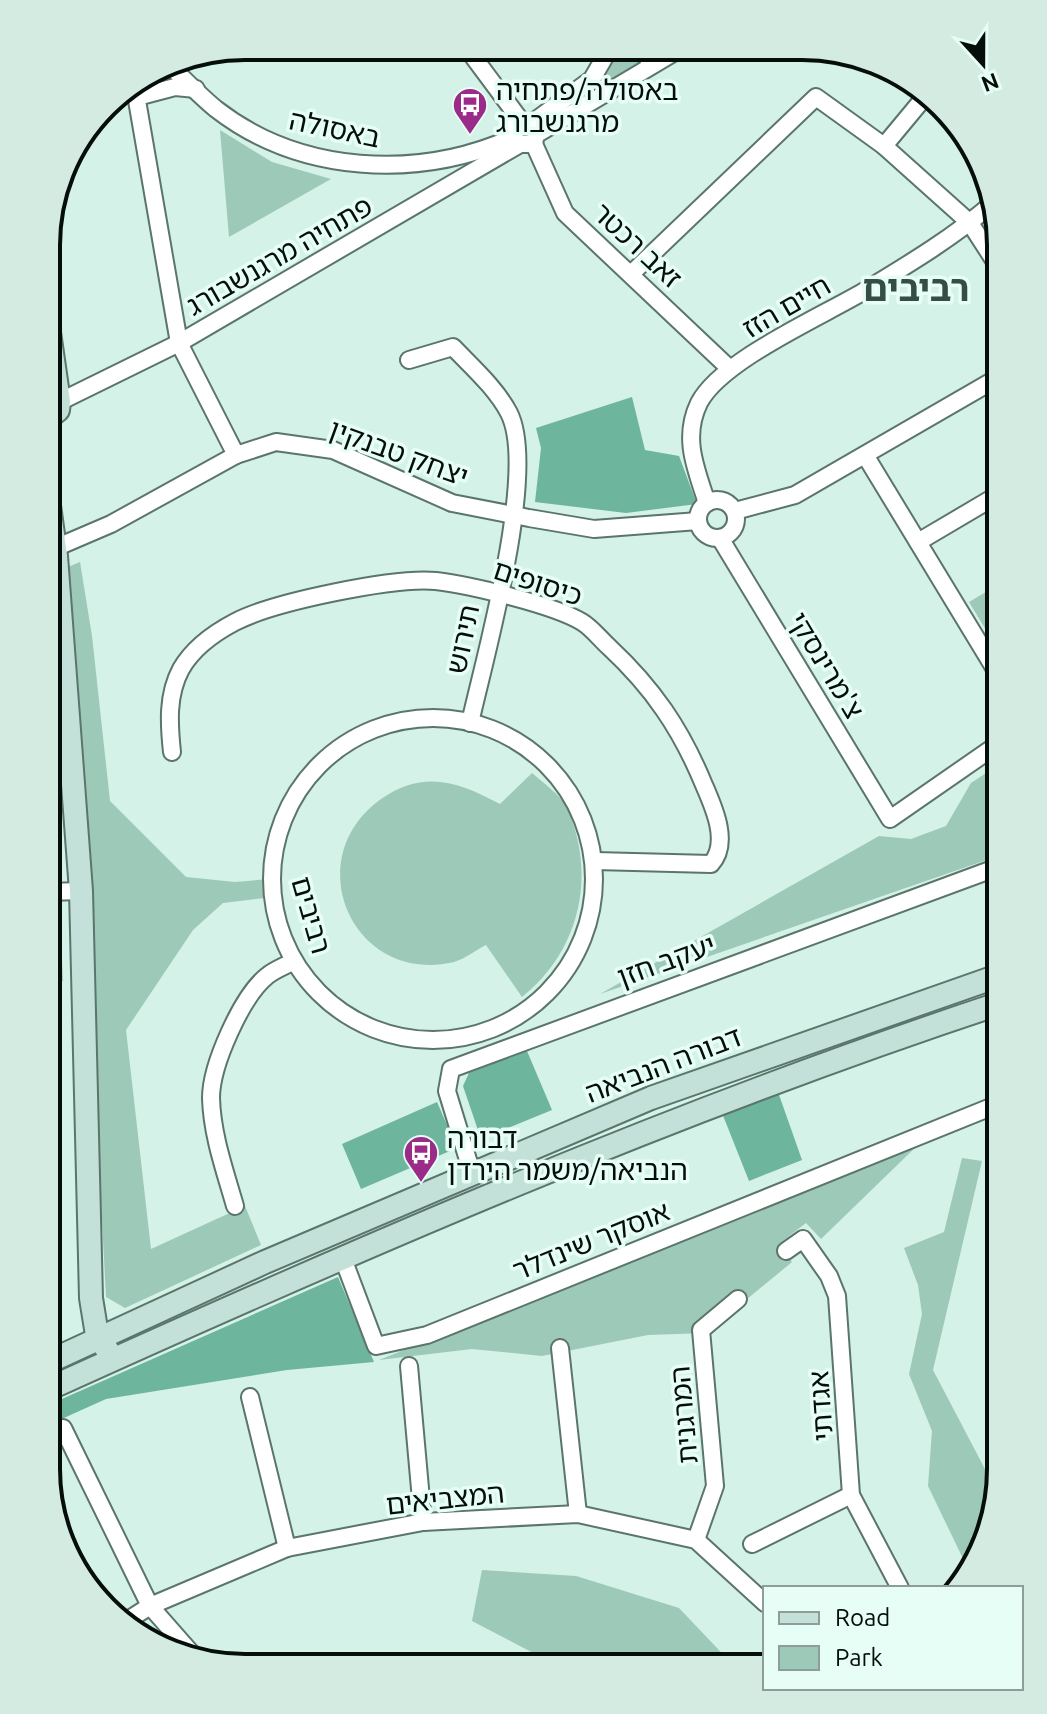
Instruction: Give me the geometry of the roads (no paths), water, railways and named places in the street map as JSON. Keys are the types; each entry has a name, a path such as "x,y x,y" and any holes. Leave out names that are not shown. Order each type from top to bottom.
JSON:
{"street":[{"name":"זאב רכטר","path":"475,60 527,134 565,213 632,273 729,368"},
{"path":"527,134 592,79 603,60"},
{"path":"650,60 654,64"},
{"name":"פתחיה מרגנשבורג","path":"60,407 179,343 527,134 661,60"},
{"name":"באסולה","path":"178,73 216,109 254,133 303,153 360,166 436,161 484,151 527,134"},
{"path":"145,89 196,89"},
{"path":"137,95 179,343 236,455"},
{"path":"632,273 816,97 884,146 970,223 987,249"},
{"path":"884,146 920,103"},
{"name":"חיים הזז","path":"707,503 688,448 699,403 729,368 866,290 983,211"},
{"name":"תירוש","path":"409,360 453,347 509,414 519,448 513,513 499,593 470,723"},
{"path":"735,511 795,495 987,384"},
{"name":"יצחק טבנקין","path":"60,546 111,524 236,455 276,442 333,450 452,503 594,529 698,521"},
{"path":"865,455 987,656"},
{"path":"720,500 735,511 734,528 720,538 703,532 698,521 700,511 707,503 720,500"},
{"path":"918,542 987,501"},
{"name":"צ'מרינסקי","path":"720,538 890,819 987,752"},
{"name":"כיסופים","path":"172,752 171,696 181,669 202,643 236,621 283,605 357,588 434,581 499,593 582,622 645,680 688,746 710,798 721,841 718,856 711,864 595,861"},
{"path":"60,614 81,891 92,1310 115,1359"},
{"name":"רביבים","path":"434,718 470,723 526,747 570,792 595,861 593,909 573,962 535,1005 485,1032 437,1041 409,1039 359,1023 316,991 294,961 272,880 275,832 297,785 346,740 393,724 434,718"},
{"name":"יעקב חזן","path":"472,1173 447,1091 451,1069 987,871"},
{"path":"60,892 81,891"},
{"path":"235,1206 216,1138 211,1095 228,1037 251,992 268,975 294,961"},
{"name":"דבורה הנביאה","path":"60,1357 265,1262 651,1098 987,980"},
{"name":"דבורה הנביאה","path":"60,1384 342,1256 644,1130 987,1008"},
{"name":"אוסקר שינדלר","path":"342,1256 376,1346 427,1335 987,1109"},
{"name":"אגדתי","path":"786,1251 803,1239 829,1276 837,1296 851,1495 899,1586"},
{"name":"המרגנית","path":"696,1540 715,1486 701,1330 738,1299"},
{"path":"560,1348 578,1514"},
{"path":"409,1366 423,1522"},
{"path":"250,1397 287,1548"},
{"path":"63,1428 150,1606 183,1643"},
{"path":"752,1544 851,1495"},
{"name":"המצביאים","path":"134,1616 150,1606 287,1548 423,1522 578,1514 696,1540 763,1601"}],"place":[{"name":"באסולה/פתחיה מרגנשבורג","path":"470,136"},
{"name":"דבורה הנביאה/משמר הירדן","path":"421,1184"}],"district":[{"name":"רביבים","path":"916,287"}]}
